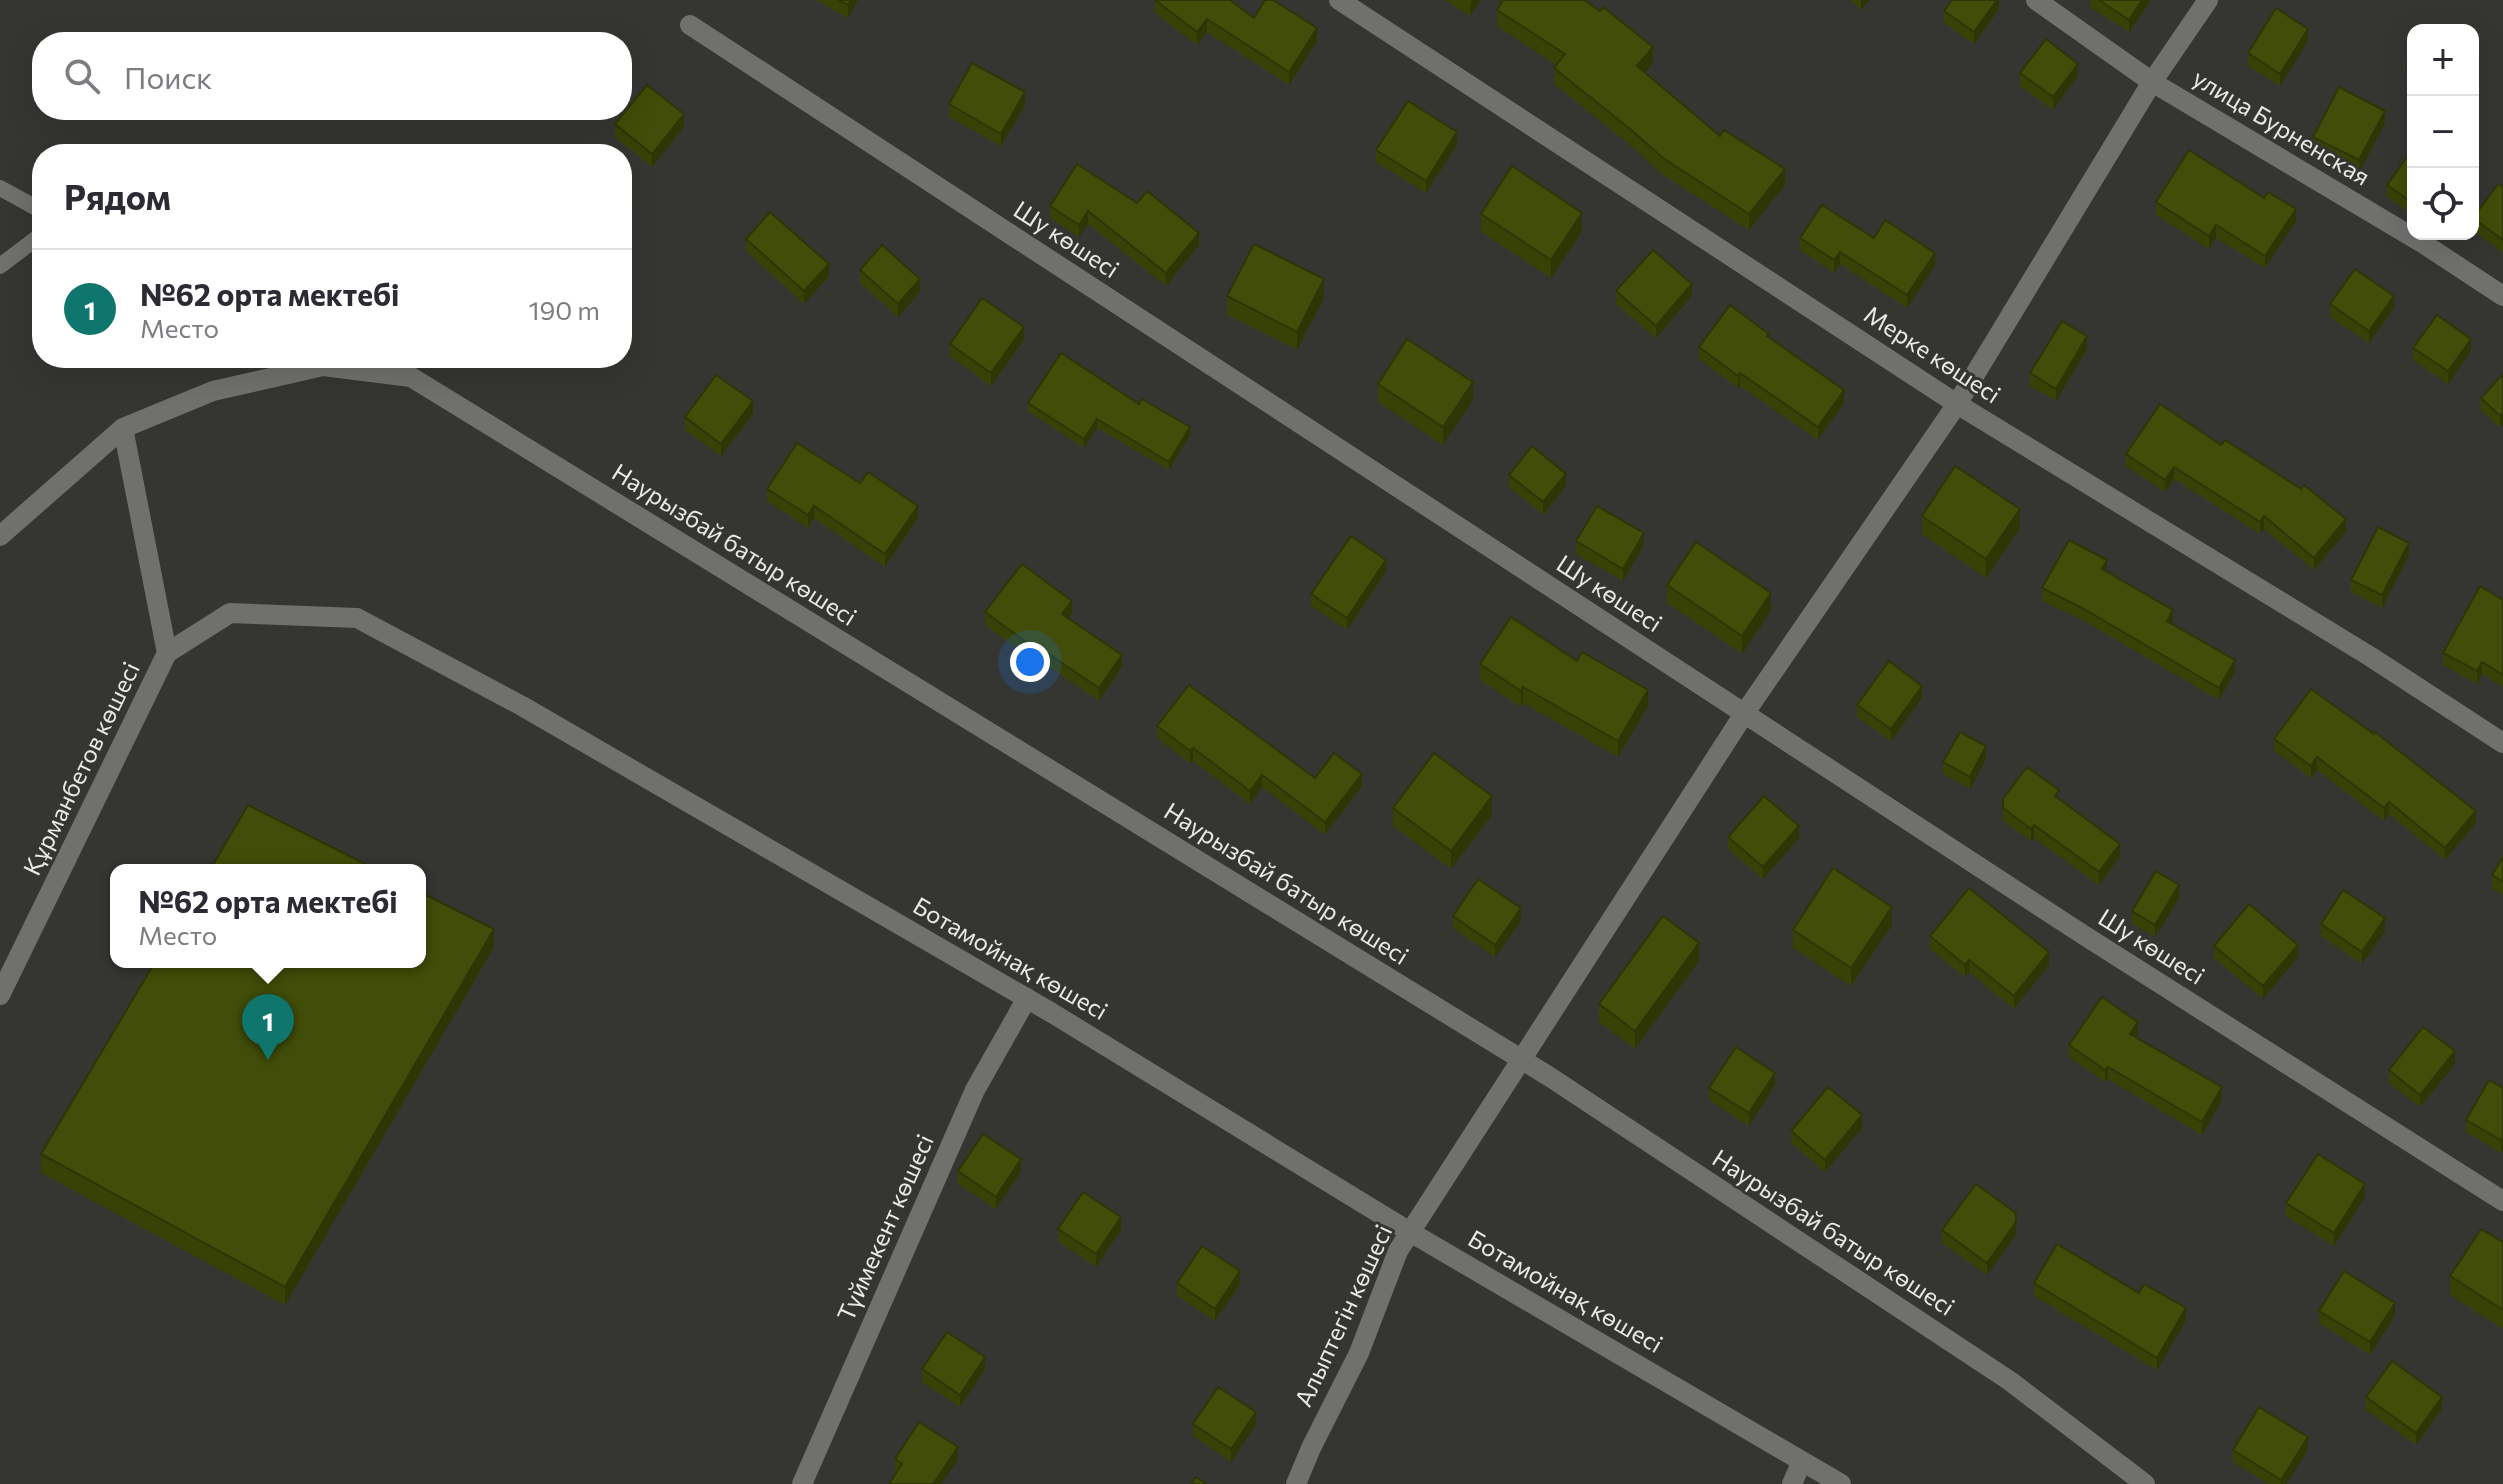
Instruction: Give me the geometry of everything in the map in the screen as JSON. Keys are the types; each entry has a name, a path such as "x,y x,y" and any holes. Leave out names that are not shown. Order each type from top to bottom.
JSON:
{"street":[{"name":"Мерке көшесі","path":"1339,0 1957,404 2371,657 2503,743"},
{"name":"улица Бурненская","path":"2036,0 2152,82 2424,244 2503,296"},
{"name":"Алыптегін көшесі","path":"1296,1484 1359,1353 1398,1251 1744,714 1957,404 2152,82 2208,0"},
{"name":"Шу көшесі","path":"690,25 2082,934 2503,1201"},
{"path":"0,536 123,428 213,391 314,368"},
{"path":"339,368 411,377"},
{"name":"Наурызбай батыр көшесі","path":"411,377 1522,1060 2010,1381 2145,1484"},
{"name":"Құрманбетов көшесі","path":"0,995 167,653 123,428"},
{"name":"Ботамойнақ көшесі","path":"167,653 230,613 357,618 522,706 1027,998 1410,1232 1841,1484"},
{"name":"Түймекент көшесі","path":"802,1484 975,1090 1027,998"},
{"path":"1792,1484 1802,1461"}],"lane":[{"path":"0,188 32,206"},
{"path":"0,266 32,242"},
{"name":"Наурызбай батыр көшесі","path":"396,368 411,377"}],"building":[{"path":"1155,0 1230,0 1254,18 1265,0 1273,0 1317,28 1289,72 1207,19 1197,32"},
{"path":"1503,0 1584,0 1600,11 1603,7 1653,47 1637,66 1720,136 1724,130 1785,169 1749,214 1663,158 1554,68 1565,54 1497,10"},
{"path":"1952,0 1997,0 1974,32 1944,11"},
{"path":"2099,0 2142,0 2129,20"},
{"path":"2276,8 2308,29 2280,74 2248,53"},
{"path":"2046,39 2078,64 2053,97 2020,73"},
{"path":"972,63 1025,92 1001,134 949,104"},
{"path":"647,85 684,114 652,154 615,124 618,120 632,120 632,103"},
{"path":"2339,87 2385,111 2359,160 2313,137"},
{"path":"1408,101 1457,132 1426,181 1376,150"},
{"path":"2189,150 2264,198 2268,192 2296,209 2265,256 2216,225 2209,236 2156,202"},
{"path":"2407,157 2407,199 2387,185"},
{"path":"1077,164 1137,203 1147,191 1199,233 1166,273 1088,211 1079,225 1050,206"},
{"path":"1512,166 1582,213 1551,260 1481,214"},
{"path":"2498,184 2503,187 2503,240 2479,222 2479,210"},
{"path":"1822,205 1874,238 1885,220 1935,253 1907,295 1840,252 1834,260 1800,238"},
{"path":"770,212 829,264 804,291 746,239"},
{"path":"1254,244 1324,279 1297,332 1227,296"},
{"path":"882,245 920,279 898,304 860,270"},
{"path":"1653,250 1692,284 1656,326 1616,291"},
{"path":"2355,269 2394,296 2369,331 2330,304"},
{"path":"982,298 1024,327 991,373 950,344"},
{"path":"1730,305 1769,334 1767,336 1844,390 1818,427 1699,347"},
{"path":"2437,315 2471,339 2448,371 2413,348"},
{"path":"2062,321 2087,336 2056,389 2030,373"},
{"path":"1407,339 1473,382 1443,427 1378,384"},
{"path":"1061,353 1139,404 1142,399 1190,427 1169,462 1097,419 1084,439 1028,403"},
{"path":"2503,374 2503,412 2500,416 2481,398"},
{"path":"716,375 753,401 721,444 685,417"},
{"path":"2160,404 2221,445 2225,440 2301,489 2304,485 2346,519 2314,558 2264,516 2260,522 2174,467 2165,480 2126,454"},
{"path":"797,443 860,483 868,472 918,506 885,554 814,506 808,515 767,489"},
{"path":"1532,446 1566,474 1543,502 1509,475"},
{"path":"1955,466 2020,509 1986,559 1922,516"},
{"path":"1597,506 1644,533 1623,569 1576,541"},
{"path":"2378,527 2409,543 2382,595 2351,580"},
{"path":"1351,536 1386,560 1347,618 1311,594"},
{"path":"2069,540 2107,560 2102,569 2173,610 2167,621 2235,660 2219,688 2042,588"},
{"path":"1696,542 1771,593 1742,636 1667,585"},
{"path":"1022,564 1072,601 1062,614 1122,655 1099,688 1038,647 1036,649 985,612"},
{"path":"2480,586 2503,600 2503,675 2482,662 2477,671 2443,653"},
{"path":"1511,617 1577,661 1582,652 1648,690 1618,741 1523,687 1521,691 1480,664"},
{"path":"1889,661 1922,686 1891,729 1857,705"},
{"path":"1189,685 1315,778 1334,753 1362,774 1325,822 1262,775 1250,791 1193,748 1190,751 1157,726"},
{"path":"2311,689 2375,732 2476,811 2445,848 2389,802 2384,808 2317,757 2311,766 2274,739"},
{"path":"1960,732 1986,746 1970,777 1943,762"},
{"path":"1434,753 1492,796 1451,851 1393,808"},
{"path":"2027,767 2059,790 2055,796 2120,844 2099,872 2034,825 2031,829 2003,808 2003,799"},
{"path":"1764,796 1799,826 1763,867 1728,837"},
{"path":"248,805 365,864 214,864"},
{"path":"2503,857 2503,882 2492,875"},
{"path":"1833,868 1892,907 1851,968 1793,930"},
{"path":"2156,871 2179,885 2155,925 2132,911"},
{"path":"1478,879 1521,908 1495,945 1453,916"},
{"path":"1969,888 2049,952 2014,996 1969,960 1965,965 1930,936"},
{"path":"2343,890 2385,918 2362,952 2321,924"},
{"path":"426,895 494,929 285,1287 41,1154 151,968 426,968"},
{"path":"2249,904 2298,945 2263,986 2214,946"},
{"path":"1663,916 1699,943 1635,1031 1599,1004"},
{"path":"2102,997 2138,1022 2130,1034 2222,1087 2202,1122 2108,1067 2105,1070 2069,1045"},
{"path":"2423,1027 2455,1051 2420,1095 2389,1070"},
{"path":"1736,1047 1775,1073 1749,1113 1709,1088"},
{"path":"2489,1080 2503,1088 2501,1140 2466,1120"},
{"path":"1828,1087 1862,1115 1825,1160 1791,1131"},
{"path":"983,1134 1021,1159 996,1197 958,1171"},
{"path":"2318,1154 2365,1184 2334,1233 2286,1203"},
{"path":"1976,1184 2016,1213 2016,1222 1987,1263 1942,1230"},
{"path":"1083,1192 1121,1217 1096,1254 1058,1229"},
{"path":"2481,1229 2503,1242 2503,1310 2450,1276"},
{"path":"2057,1244 2139,1293 2144,1284 2186,1308 2157,1358 2034,1283"},
{"path":"1202,1246 1240,1271 1215,1309 1177,1283"},
{"path":"2344,1271 2395,1303 2370,1342 2319,1311"},
{"path":"947,1332 985,1357 960,1395 922,1369"},
{"path":"2392,1361 2442,1397 2416,1433 2366,1397"},
{"path":"1218,1387 1256,1412 1231,1449 1193,1424"},
{"path":"2259,1407 2308,1437 2281,1480 2233,1450"},
{"path":"919,1422 958,1447 933,1484 889,1484 902,1464 895,1459"},
{"path":"1196,1477 1207,1484 1191,1484"}],"place":[{"name":"№62 орта мектебі","path":"268,1060"}]}
